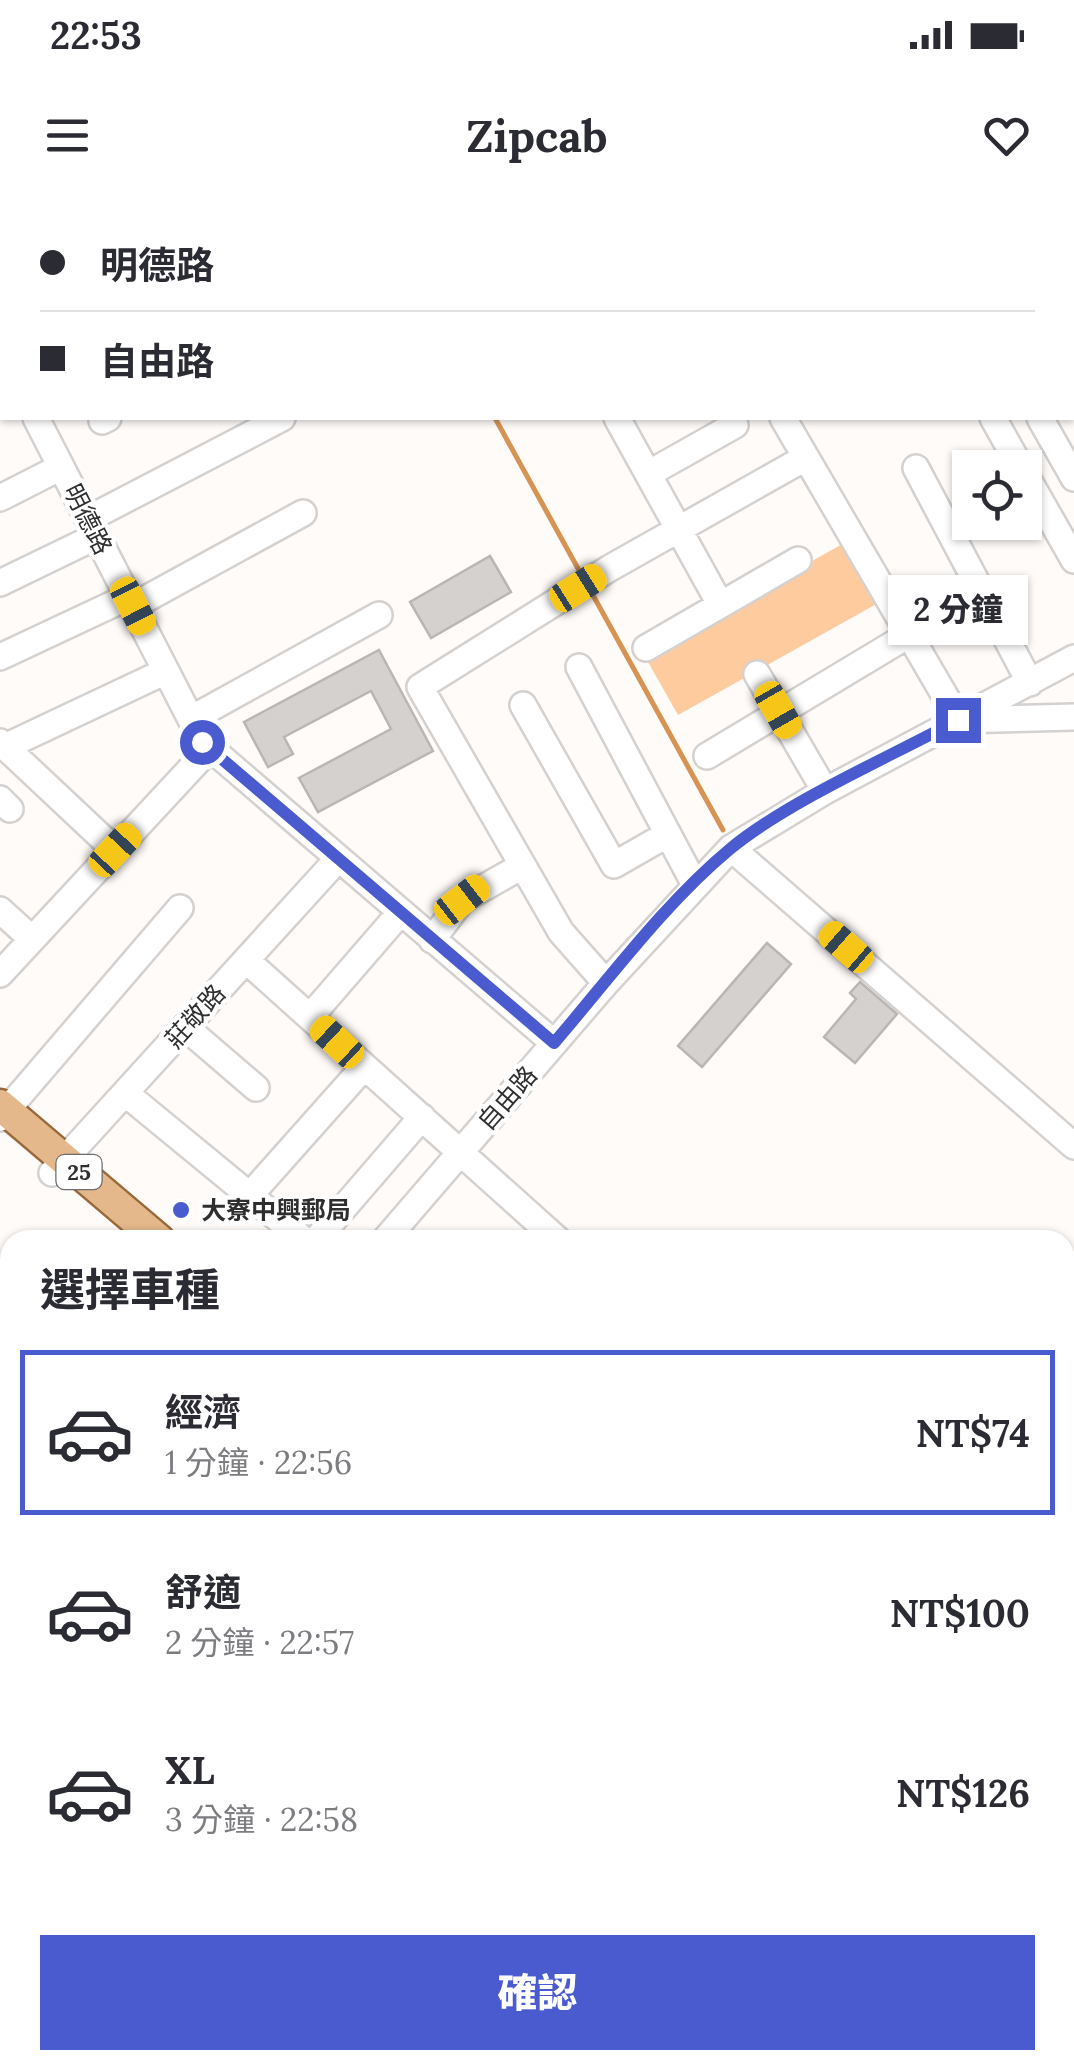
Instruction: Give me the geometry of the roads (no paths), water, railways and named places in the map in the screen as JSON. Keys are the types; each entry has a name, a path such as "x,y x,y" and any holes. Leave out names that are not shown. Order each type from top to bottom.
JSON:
{"main road":[{"name":"25","path":"2,1116 121,1230"},
{"name":"25","path":"58,1166 145,1230"}],"street":[{"name":"明德路","path":"37,420 209,749 554,1043"},
{"path":"0,583 275,420"},
{"path":"618,420 720,604"},
{"path":"784,420 958,720 1074,717"},
{"path":"994,420 1011,450"},
{"path":"1041,420 1074,478"},
{"path":"648,474 735,425"},
{"path":"606,983 561,932 420,687 679,529 805,458"},
{"path":"0,498 61,467"},
{"path":"916,468 1030,682"},
{"path":"1042,504 1074,560"},
{"path":"0,657 130,602 303,512"},
{"path":"646,648 798,560"},
{"path":"191,719 379,615"},
{"path":"707,756 910,634"},
{"name":"自由路","path":"394,1230 694,883 731,848 825,791 1074,658"},
{"path":"579,666 694,883"},
{"path":"115,850 2,745 166,670"},
{"path":"757,674 825,791"},
{"path":"522,706 614,865 668,834"},
{"path":"0,974 209,749"},
{"path":"731,848 1074,1146"},
{"name":"莊敬路","path":"58,1166 337,860"},
{"path":"432,940 462,900 522,866"},
{"path":"2,1116 180,908"},
{"path":"0,910 32,939"},
{"path":"310,1017 400,913"},
{"path":"246,960 547,1230"},
{"path":"185,1027 256,1088"},
{"path":"250,1194 364,1067"},
{"path":"125,1093 292,1230"},
{"path":"325,1230 422,1118"}],"waterway":[{"path":"496,420 581,574"},
{"path":"589,588 723,830"}],"place":[{"name":"大寮中興郵局","path":"181,1210"}]}
